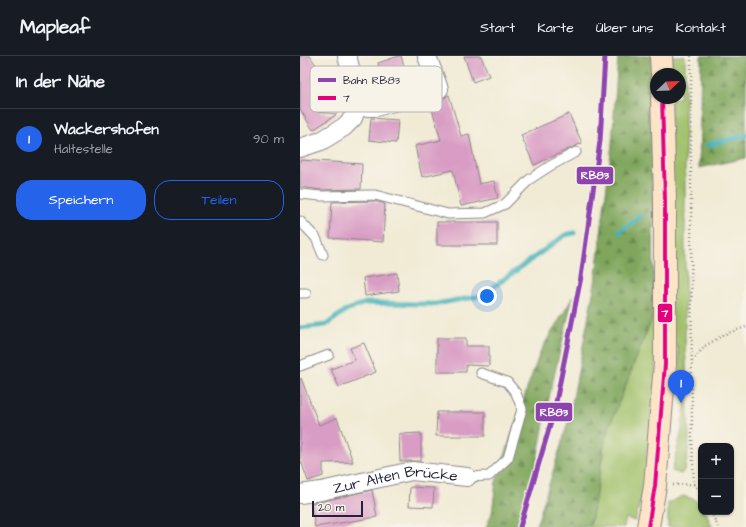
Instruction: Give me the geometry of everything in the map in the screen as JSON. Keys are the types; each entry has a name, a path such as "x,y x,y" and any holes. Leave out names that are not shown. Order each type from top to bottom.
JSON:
{"street":[{"path":"348,56 350,66"},
{"path":"427,56 431,66"},
{"path":"661,56 662,68"},
{"path":"648,527 655,486 665,364 665,207 662,104"},
{"path":"300,148 321,141 344,127 353,118 355,112"},
{"name":"Zur Alten Brücke","path":"300,494 321,491 412,471 467,477"}],"lane":[{"path":"300,194 322,196 375,195 448,214 485,213 505,204 530,179 576,152"},
{"path":"300,220 316,238 323,255"},
{"path":"300,366 329,355"},
{"path":"467,477 489,476 508,458 522,409 516,393 507,382 480,373"}],"path":[{"path":"691,56 692,438 694,484 698,490"},
{"path":"692,361 705,346 725,334 746,327"},
{"path":"712,515 718,527"}],"green space":[{"path":"618,56 652,56 652,68 650,68 650,104 652,104 654,313 606,435 590,527 536,527 569,419 595,283 612,144"},
{"path":"671,56 685,56 685,68 671,68"},
{"path":"701,56 746,56 746,158 699,168"},
{"path":"671,104 685,104 685,337 689,443 685,470 681,474 672,471 681,434 685,405 677,345 671,345"},
{"path":"573,297 550,393 534,475 516,527 486,527 492,513 496,482 541,350"},
{"path":"654,313 656,377 646,481 635,521 626,518 624,527 590,527 606,435"},
{"path":"683,496 693,499 698,502 698,515 707,515 712,527 668,527 668,503"}],"building":[{"path":"300,56 310,56 317,66 310,66 310,112 337,114 313,130 300,109"},
{"path":"401,56 404,66 379,66 378,63"},
{"path":"464,56 481,56 489,76 473,82"},
{"path":"449,95 461,136 469,134 479,184 494,181 498,198 461,206 453,170 422,177 415,146 441,140 433,112 442,112 442,99"},
{"path":"569,114 582,143 534,165 521,135"},
{"path":"371,118 398,120 396,143 369,140"},
{"path":"300,160 362,164 361,189 321,190 300,187"},
{"path":"374,201 385,204 383,242 330,238 332,202"},
{"path":"437,222 497,222 497,245 437,245"},
{"path":"397,273 399,291 365,296 363,278"},
{"path":"437,338 466,338 466,346 489,346 489,366 466,365 466,372 437,372"},
{"path":"364,343 376,372 339,387 331,369 355,360 350,348"},
{"path":"301,378 319,425 337,418 353,462 323,463 323,476 308,481 300,458"},
{"path":"437,412 485,412 485,436 436,436"},
{"path":"421,433 421,461 400,461 399,434"},
{"path":"410,487 434,488 433,507 409,506"},
{"path":"372,490 377,517 315,527 311,503"}],"waterway":[{"path":"708,145 746,135"},
{"path":"619,232 641,216"},
{"path":"300,328 326,325 345,311 365,303 435,304 481,296 565,235 574,233"}],"rail line":[{"name":"RB83","path":"520,527 554,412 581,277 600,141 605,56"}],"transit line":[{"name":"7","path":"648,527 655,486 665,364 665,199 662,104"}],"place":[{"name":"Wackershofen","path":"681,403"}]}
